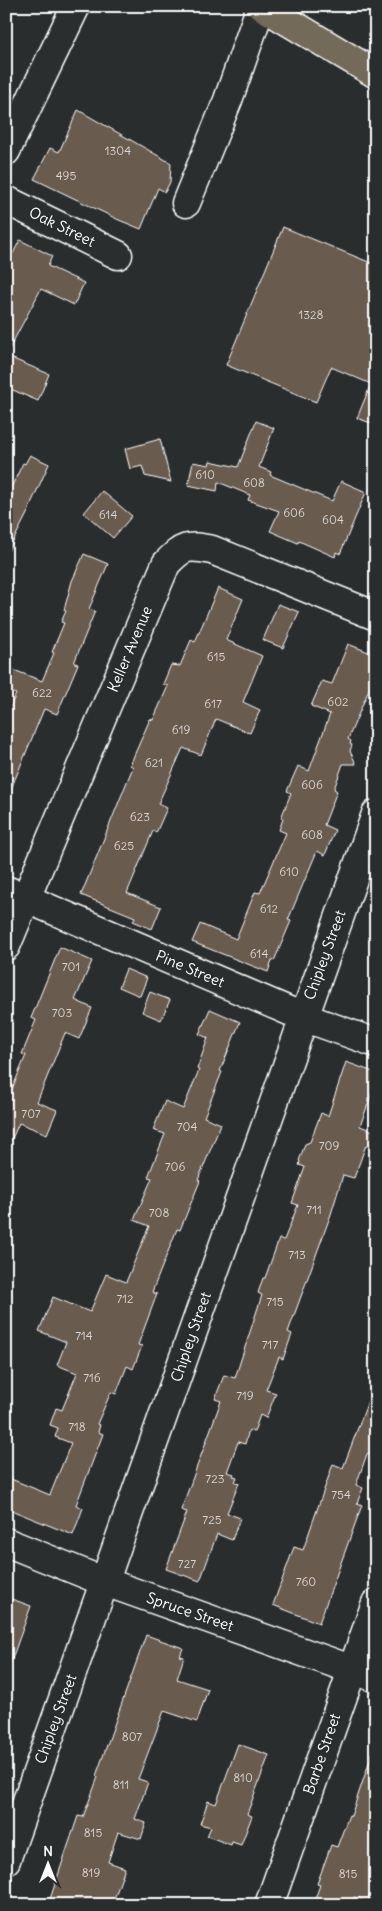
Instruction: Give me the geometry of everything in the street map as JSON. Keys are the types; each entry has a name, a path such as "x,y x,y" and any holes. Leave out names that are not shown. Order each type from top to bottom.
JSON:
{"main road":[{"path":"261,6 376,74"}],"street":[{"path":"186,204 228,100 261,6"},
{"path":"6,151 67,9"},
{"name":"Oak Street","path":"6,200 118,255"},
{"name":"Keller Avenue","path":"6,946 16,895 166,564 178,552 192,546 212,550 376,616"},
{"name":"Chipley Street","path":"6,1860 376,814"},
{"name":"Pine Street","path":"16,895 303,1017 376,1043"},
{"name":"Spruce Street","path":"6,1542 104,1582 364,1673"},
{"name":"Barbe Street","path":"269,1905 364,1673 376,1603"}],"building":[{"path":"78,110 171,163 170,182 165,192 158,188 141,229 34,179 50,148 59,152"},
{"path":"283,227 376,265 376,425 357,418 371,384 331,367 316,402 226,365"},
{"path":"20,240 52,256 48,266 84,283 74,305 41,289 6,355 6,267"},
{"path":"6,356 49,374 38,401 6,387"},
{"path":"256,421 274,428 259,467 271,472 270,475 332,501 341,481 366,492 340,554 336,552 335,557 270,531 279,511 248,500 250,495 218,482 217,491 188,485 193,462 209,465 210,461 238,467"},
{"path":"160,439 171,482 145,476 142,466 130,469 125,449"},
{"path":"30,455 49,464 30,508 6,555 6,508 13,494 9,492 23,463 25,464"},
{"path":"102,491 132,516 113,538 84,513"},
{"path":"84,554 108,564 89,609 95,611 74,663 78,664 57,714 44,709 6,801 6,717 16,694 6,690 6,667 42,681 64,623 61,622 66,611 64,610 72,581"},
{"path":"218,588 243,599 226,640 262,656 243,702 260,710 250,733 216,719 201,755 183,748 158,804 167,808 156,833 153,831 127,893 161,907 152,929 133,921 135,917 81,895 133,767 130,765 150,719 153,720 168,686 163,684 171,665 180,666 191,640 195,642"},
{"path":"278,604 299,612 283,648 263,640"},
{"path":"348,644 376,655 376,673 348,739 351,741 350,751 356,764 343,764 334,789 337,791 324,825 335,830 325,855 317,851 288,920 291,921 268,972 192,942 200,924 236,939 255,892 260,893 286,833 279,830 283,819 281,818 291,793 287,791 298,766 309,771 330,714 311,706 322,681 332,684"},
{"path":"60,947 92,961 75,1000 92,1008 79,1039 65,1033 37,1102 57,1110 47,1134 19,1123 6,1152 6,1104 26,1055 22,1054 36,1020 31,1018"},
{"path":"126,969 147,978 140,996 119,987"},
{"path":"150,992 170,1000 161,1020 142,1012"},
{"path":"210,1009 240,1022 204,1117 221,1124 180,1230 177,1229 152,1292 157,1294 138,1345 142,1346 133,1369 127,1366 116,1394 111,1392 97,1424 100,1425 98,1432 103,1434 76,1505 83,1508 73,1535 6,1508 6,1477 50,1495 71,1443 55,1437 58,1428 50,1425 56,1408 62,1410 77,1373 57,1365 66,1342 39,1331 53,1297 90,1312 106,1274 126,1282 149,1226 134,1220 152,1178 148,1177 165,1134 153,1130 165,1101 183,1109 199,1070 197,1069 208,1038 199,1034"},
{"path":"346,1062 376,1073 376,1082 360,1126 376,1132 376,1149 366,1145 354,1178 343,1175 331,1214 288,1332 292,1334 283,1359 279,1357 266,1390 276,1393 266,1418 260,1415 254,1432 249,1430 245,1444 238,1442 227,1472 234,1474 233,1476 237,1477 235,1482 239,1483 227,1513 240,1518 232,1540 217,1534 200,1581 166,1569 187,1512 181,1510 221,1401 215,1399 224,1375 235,1378 262,1295 258,1293 263,1278 265,1278 279,1239 284,1240 298,1205 292,1203 305,1167 299,1165 299,1161 305,1144 310,1142 321,1113 328,1116"},
{"path":"374,1385 376,1386 376,1455 367,1454 356,1485 363,1488 357,1503 362,1505 319,1623 273,1605 294,1547 303,1550 333,1464 343,1468"},
{"path":"6,1597 31,1606 8,1670 6,1669"},
{"path":"146,1635 183,1648 180,1656 184,1657 177,1679 208,1689 197,1722 164,1711 138,1779 148,1782 135,1819 146,1823 141,1839 118,1832 108,1862 125,1868 112,1905 48,1905 78,1816 83,1817 98,1777 96,1776"},
{"path":"238,1744 269,1755 247,1814 252,1816 241,1845 232,1842 231,1845 207,1836 211,1827 200,1824 208,1801 216,1804"},
{"path":"373,1751 376,1752 376,1879 368,1902 354,1897 352,1905 313,1905 320,1885 317,1884 331,1845 337,1847 349,1815 351,1816"}]}
